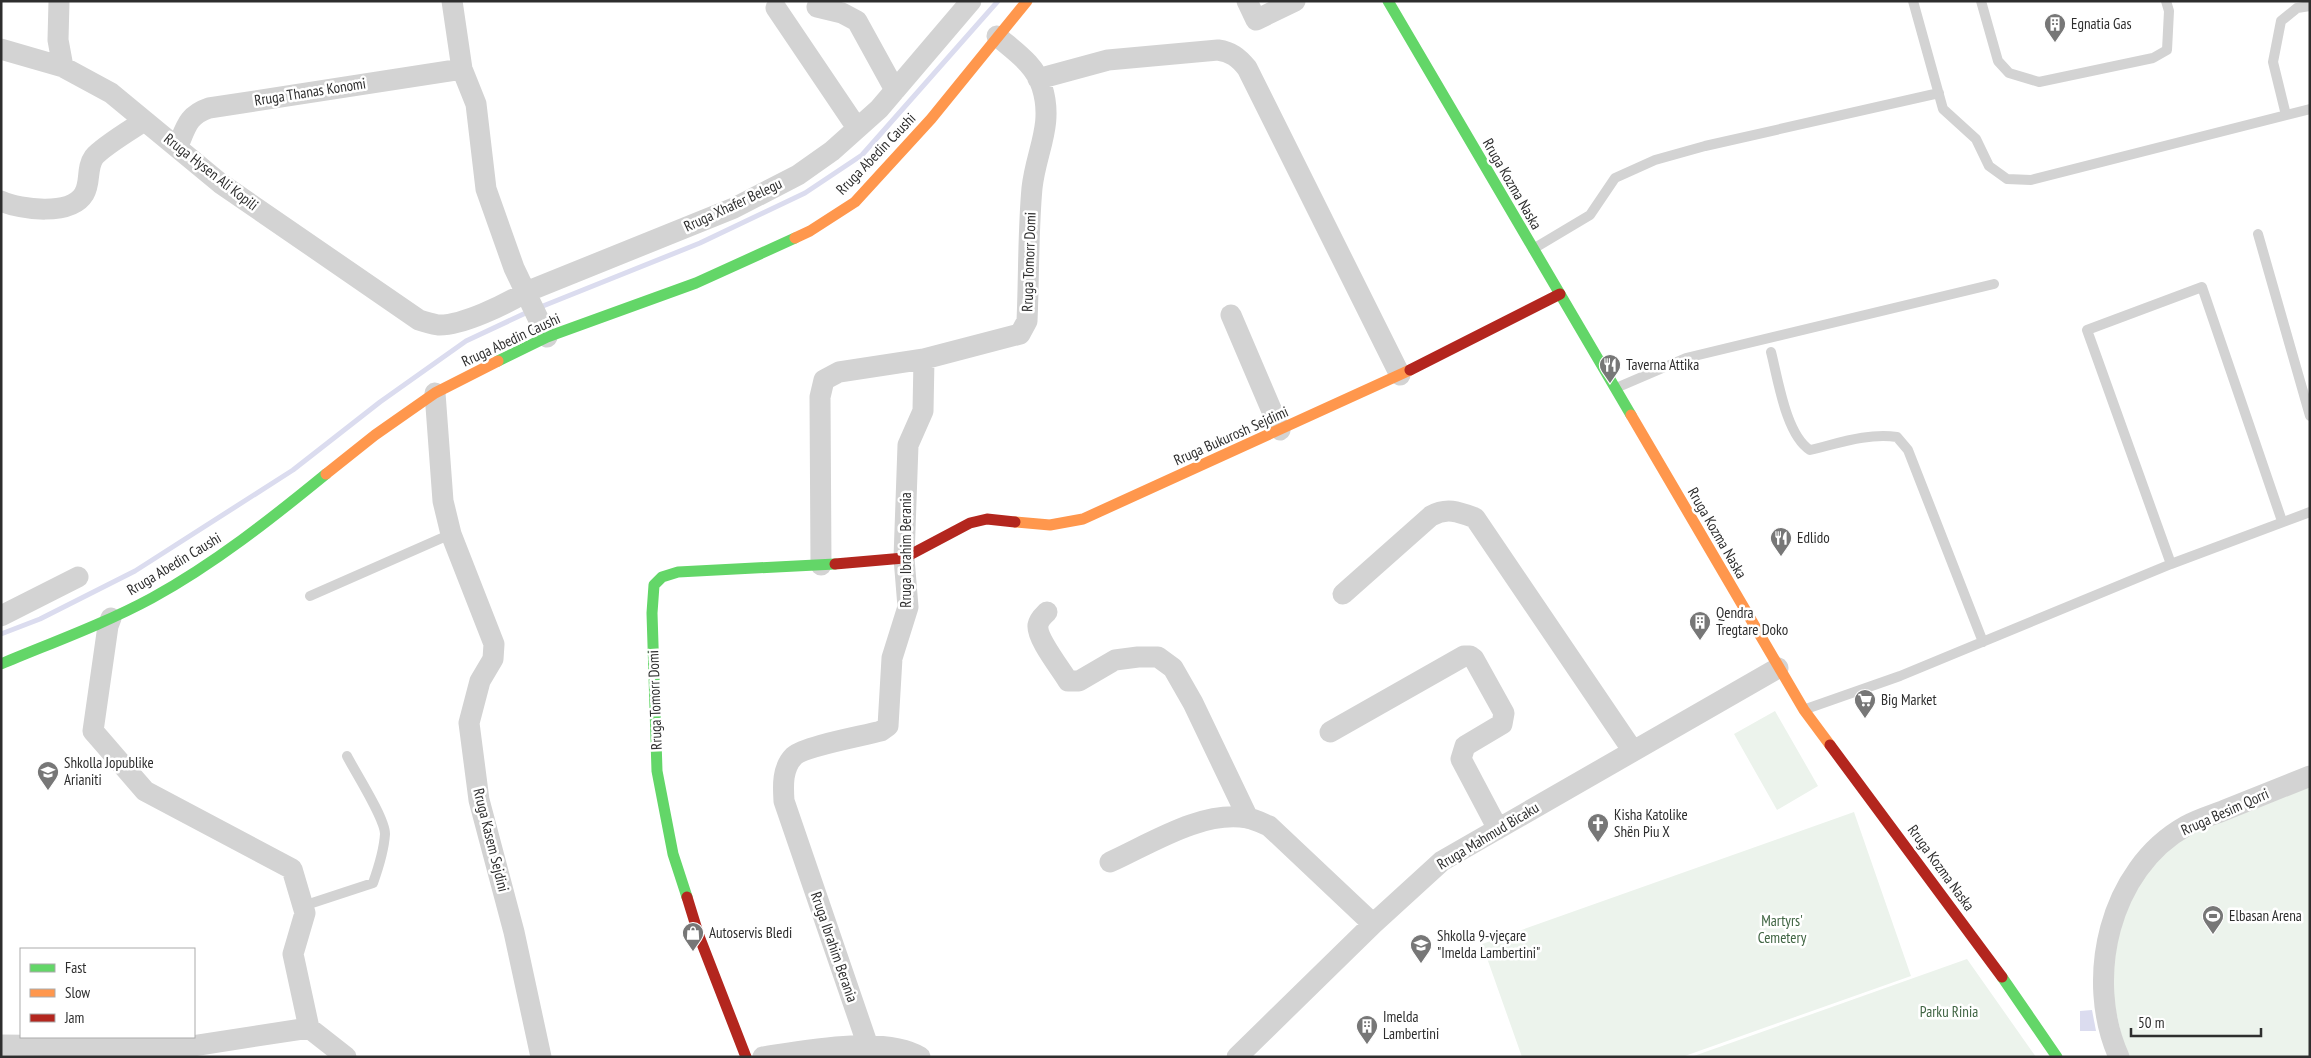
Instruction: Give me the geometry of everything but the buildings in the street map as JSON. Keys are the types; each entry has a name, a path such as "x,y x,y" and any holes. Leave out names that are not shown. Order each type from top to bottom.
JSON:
{"main road":[{"name":"Rruga Abedin Caushi","path":"1,664 111,618 152,598 190,575 260,527 375,435 435,394 543,330 696,283 810,231 854,202 931,119 1027,1"},
{"name":"Rruga Kozma Naska","path":"1388,1 1804,710 1984,952 2057,1057"},
{"name":"Rruga Bukurosh Sejdimi","path":"904,558 916,554 968,522 982,519 1061,525 1083,519 1400,374 1560,294"},
{"name":"Rruga Tomorr Domi","path":"746,1057 727,1013 696,927 673,854 664,815 657,771 652,592 659,577 664,574 904,558"}],"street":[{"path":"59,1 58,40 63,67"},
{"path":"452,1 462,69 476,104 486,189 503,243 543,330"},
{"name":"Rruga Xhafer Belegu","path":"439,325 466,319 527,296 734,208 798,175 832,151 879,109 971,1"},
{"path":"1247,1 1256,20 1296,1"},
{"path":"818,7 842,13 857,21 895,90"},
{"path":"776,8 857,128"},
{"name":"Rruga Tomorr Domi","path":"821,565 820,397 824,380 838,372 924,360 1020,334 1024,330 1027,321 1032,188 1047,126 1046,102 1038,79 1027,62 997,36"},
{"name":"Rruga Hysen Ali Kopili","path":"1,49 63,67 111,93 178,146 220,183 411,315 419,320 439,325"},
{"path":"1038,79 1108,60 1218,50 1230,52 1236,56 1247,68 1400,374"},
{"name":"Rruga Thanas Konomi","path":"178,146 186,126 196,112 209,108 462,69"},
{"path":"1,201 13,206 33,208 61,208 76,204 85,193 89,167 94,157 144,120"},
{"path":"1231,315 1280,430"},
{"name":"Rruga Ibrahim Berania","path":"868,1046 784,801 783,783 786,769 794,756 806,749 881,732 888,726 892,658 908,607 904,558 908,445 923,410 924,360"},
{"name":"Rruga Kasem Sejdini","path":"435,394 443,501 451,534 494,644 492,659 480,681 470,723 479,800 514,932 540,1057"},
{"path":"1343,594 1431,516 1442,510 1461,512 1475,518 1633,751"},
{"path":"1,616 78,576"},
{"path":"1047,612 1040,619 1038,626 1040,636 1068,681 1079,681 1115,660 1138,657 1158,657 1173,668 1193,703 1248,818"},
{"path":"111,618 108,626 93,731 145,791 292,869 305,913 293,954 309,1028 346,1057"},
{"path":"1330,732 1464,656 1470,656 1474,659 1496,698 1504,713 1504,718 1502,724 1465,746 1461,759 1498,829"},
{"name":"Rruga Mahmud Bicaku","path":"1237,1057 1373,924 1442,861 1778,668"},
{"name":"Rruga Besim Qorri","path":"2119,1057 2107,1021 2103,995 2105,951 2112,921 2125,891 2139,870 2157,848 2186,826 2310,776"},
{"path":"1110,862 1201,821 1225,817 1248,818 1269,826 1373,924"},
{"path":"1,1045 187,1052 309,1028"},
{"path":"762,1057 833,1046 868,1046 911,1051 920,1057"}],"lane":[{"path":"1913,1 1943,109 1976,139 1989,166 2007,179 2031,180 2310,108"},
{"path":"1981,1 1998,61 2009,73 2039,82 2153,58 2167,50 2170,11 2166,1"},
{"path":"2286,114 2273,62 2281,21 2297,8 2310,6"},
{"path":"1533,250 1590,215 1615,178 1655,160 1939,93"},
{"path":"2258,234 2310,416"},
{"path":"1616,388 1686,358 1994,284"},
{"path":"2171,564 2087,330 2202,287 2282,521"},
{"path":"1771,352 1793,431 1804,446 1810,450 1864,436 1880,435 1897,437 1908,450 1982,642"},
{"path":"1804,710 1900,676 2171,564 2310,512"},
{"path":"310,596 451,534"},
{"path":"303,906 373,884 378,870 385,832 347,756"}],"green space":[{"path":"1775,711 1818,786 1777,810 1734,734"},
{"name":"Elbasan Arena","path":"2310,786 2310,1057 2126,1057 2110,983 2121,917 2152,864 2189,834"},
{"name":"Martyrs' Cemetery","path":"1854,812 1911,976 1682,1057 1522,1057 1482,944"},
{"name":"Parku Rinia","path":"1967,959 2036,1057 1691,1057"}],"water":[{"path":"2092,1010 2096,1031 2080,1031 2080,1011"}],"waterway":[{"path":"538,308 700,243 805,193 862,155 998,1"},
{"path":"1,634 40,619 135,571 293,470 380,402 466,341 530,311"}],"traffic: fast":[{"path":"1388,1 1631,415"},
{"path":"498,361 547,337 696,283 795,238"},
{"path":"1,664 115,616 175,585 242,540 326,474"},
{"path":"687,897 673,854 657,771 652,613 654,585 662,577 678,572 835,564"},
{"path":"2002,977 2057,1057"}],"traffic: slow":[{"path":"795,238 810,231 855,202 931,119 1027,1"},
{"path":"326,474 375,435 435,393 498,361"},
{"path":"1015,522 1050,525 1083,519 1410,370"},
{"path":"1631,415 1804,710 1830,745"}],"traffic: jam":[{"path":"1410,370 1560,294"},
{"path":"835,564 904,558 970,523 987,519 1015,522"},
{"path":"1830,745 2002,977"},
{"path":"687,897 699,936 746,1057"}],"place":[{"name":"Egnatia Gas","path":"2055,43"},
{"name":"Taverna Attika","path":"1610,384"},
{"name":"Edlido","path":"1781,557"},
{"name":"Qendra Tregtare Doko","path":"1700,641"},
{"name":"Big Market","path":"1865,719"},
{"name":"Shkolla Jopublike Arianiti","path":"48,791"},
{"name":"Kisha Katolike Shën Piu X","path":"1598,843"},
{"name":"Elbasan Arena","path":"2213,935"},
{"name":"Autoservis Bledi","path":"693,952"},
{"name":"Shkolla 9-vjeçare \"Imelda Lambertini\"","path":"1421,964"},
{"name":"Imelda Lambertini","path":"1367,1045"}]}
